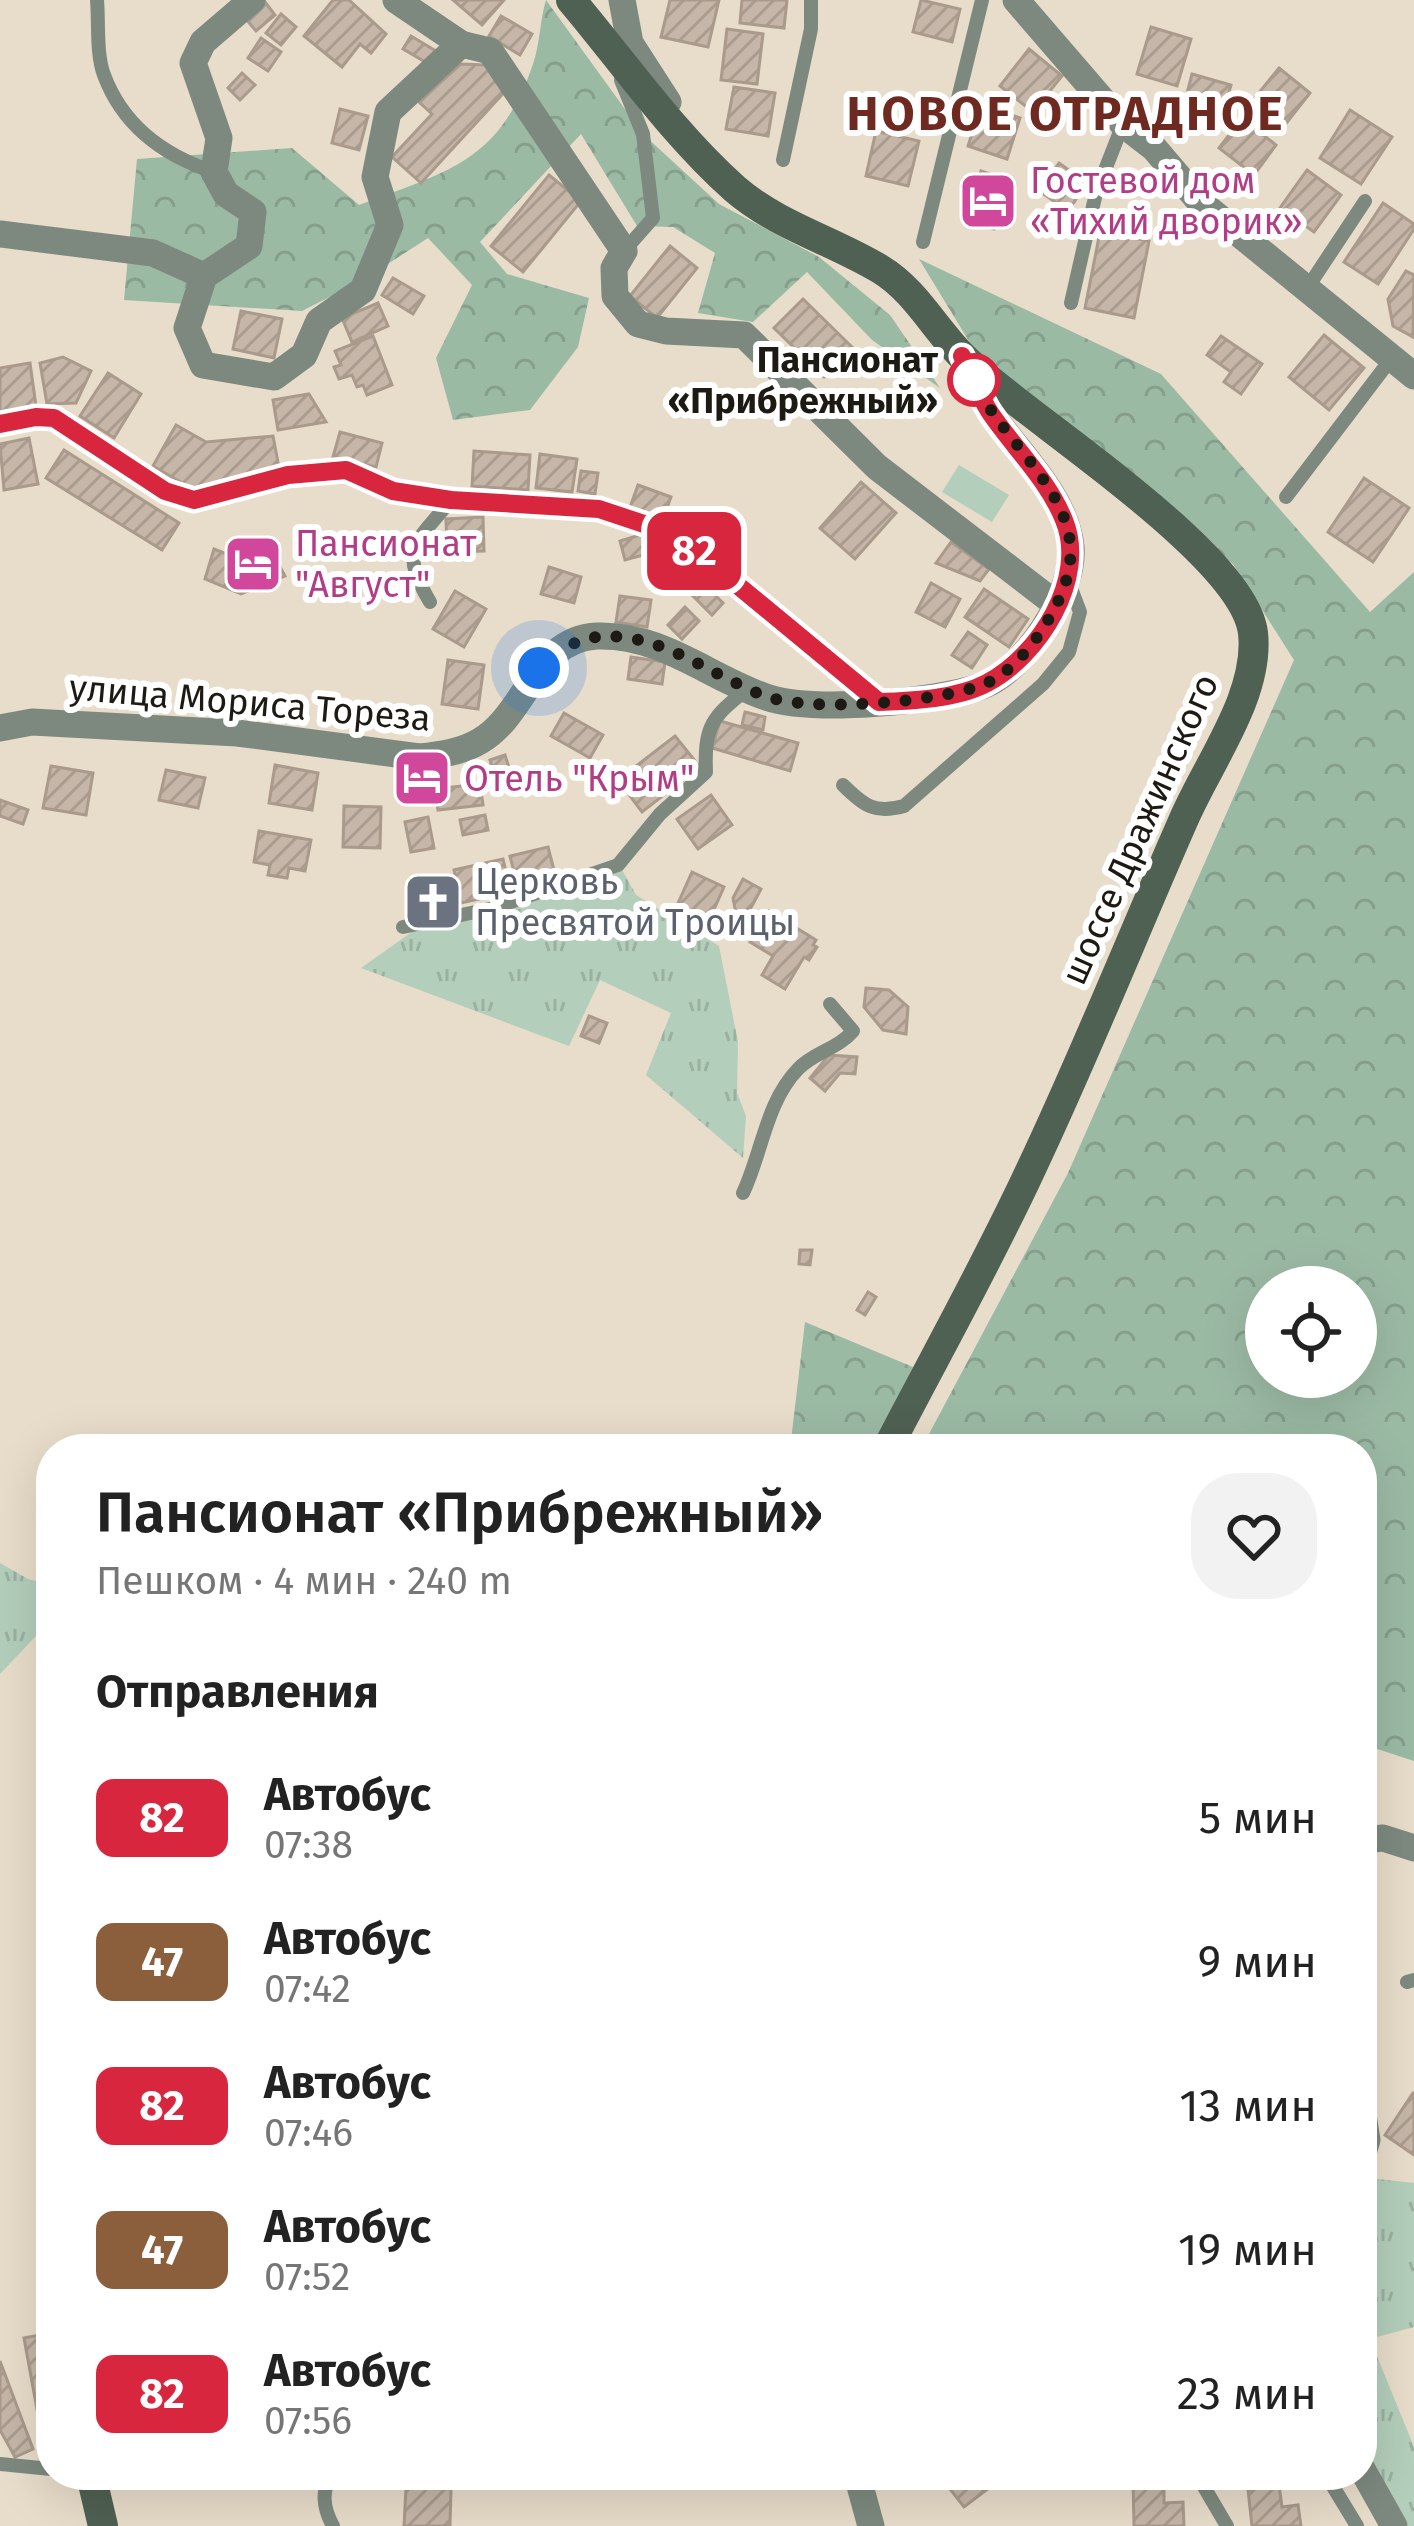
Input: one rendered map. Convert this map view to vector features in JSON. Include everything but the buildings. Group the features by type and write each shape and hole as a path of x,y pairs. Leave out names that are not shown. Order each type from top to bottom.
{"main road":[{"name":"шоссе Дражинского","path":"571,0 705,161 768,215 883,270 912,296 962,356 1199,548 1233,591 1253,629 1252,666 1243,704 1204,772 1031,1170 895,1434"},
{"path":"95,2490 103,2526"}],"street":[{"path":"252,0 203,42 193,63 219,138 214,172 226,194 253,212 249,246 205,276 187,328 203,365 274,377 304,355 319,321 363,290 390,225 375,177 388,112 461,44"},
{"path":"396,0 461,44 490,51 624,251 614,268 615,296 638,324 666,331 743,335 877,467 1063,592"},
{"path":"622,0 631,43 705,161"},
{"path":"1016,0 1123,124 1154,148 1200,202 1403,368"},
{"path":"0,234 153,253 205,276"},
{"path":"748,688 769,698 916,701 986,685 1026,654 1063,592 1071,551 1066,524 1052,496 989,411 962,356"},
{"name":"улица Мориса Тореза","path":"0,728 32,722 100,725 237,733 419,757 447,754 481,741 510,715 539,668 563,647 590,636 649,641 748,688"},
{"path":"1377,1839 1414,1847"},
{"path":"861,2490 872,2526"},
{"path":"1374,2490 1394,2526"}],"lane":[{"path":"97,0 104,74 134,124 175,159 214,172"},
{"path":"783,160 811,29 811,0"},
{"path":"923,242 982,0"},
{"path":"606,42 643,134 653,218 624,251"},
{"path":"1071,303 1096,193 1123,124"},
{"path":"1306,290 1365,201"},
{"path":"1286,497 1403,368"},
{"path":"0,424 54,418 165,491 194,500 288,475 346,470 393,491 451,500 599,509 683,540 879,702"},
{"path":"430,602 410,560 423,531 451,500"},
{"path":"843,785 863,806 882,812 904,806 1043,684 1069,652 1080,612 1063,592"},
{"path":"404,927 490,909 618,865 660,814 706,772 711,718 748,688"},
{"path":"743,1193 779,1094 800,1066 842,1044 854,1030 830,1004"},
{"path":"0,2464 36,2468"},
{"path":"325,2490 323,2498 333,2526"},
{"path":"1207,2490 1228,2526"},
{"path":"1335,2490 1357,2526"}],"green space":[{"path":"546,0 643,134 719,204 819,257 890,315 940,388 872,340 807,272 753,322 698,313 715,253 673,227 637,226 581,134 480,242 507,274 589,298 578,347 530,410 453,420 436,358 472,285 428,238 363,280 302,311 124,300 137,159 292,148 359,205 419,183 466,159 504,123 533,64"},
{"path":"919,259 1161,374 1370,612 1414,572 1414,1761 1377,1749 1377,1434 929,1434 1068,1173 1294,660 1233,564 984,366"},
{"path":"959,465 1009,495 992,522 942,492"},
{"path":"621,868 636,895 719,946 738,1042 737,1093 746,1116 743,1158 646,1075 671,1013 600,980 569,1046 361,968 423,924 530,893 596,887"},
{"path":"805,1322 913,1367 882,1434 792,1434"},
{"path":"0,1563 36,1581 36,1636 0,1674"},
{"path":"1377,2180 1414,2183 1414,2327 1377,2337"},
{"path":"1377,2356 1414,2447 1414,2526 1408,2526 1377,2469"}],"bus line":[{"name":"82","path":"0,424 54,418 165,491 194,500 288,475 346,470 393,491 451,500 599,509 683,540 879,702 916,701 986,685 1026,654 1058,605 1068,578 1071,551 1066,524 1052,496 989,411 962,356"}],"place":[{"name":"Гостевой дом «Тихий дворик»","path":"988,201"},
{"name":"Пансионат «Прибрежный»","path":"974,380"},
{"name":"Пансионат \"Август\"","path":"253,564"},
{"name":"Отель \"Крым\"","path":"422,778"},
{"name":"Церковь Пресвятой Троицы","path":"433,902"}],"district":[{"name":"НОВОЕ ОТРАДНОЕ","path":"1066,113"}],"route":[{"path":"539,668 563,647 590,636 618,636 649,641 769,698 827,703 916,701 986,685 1026,654 1058,605 1071,551 1066,524 1052,496 989,411 974,380"}]}
